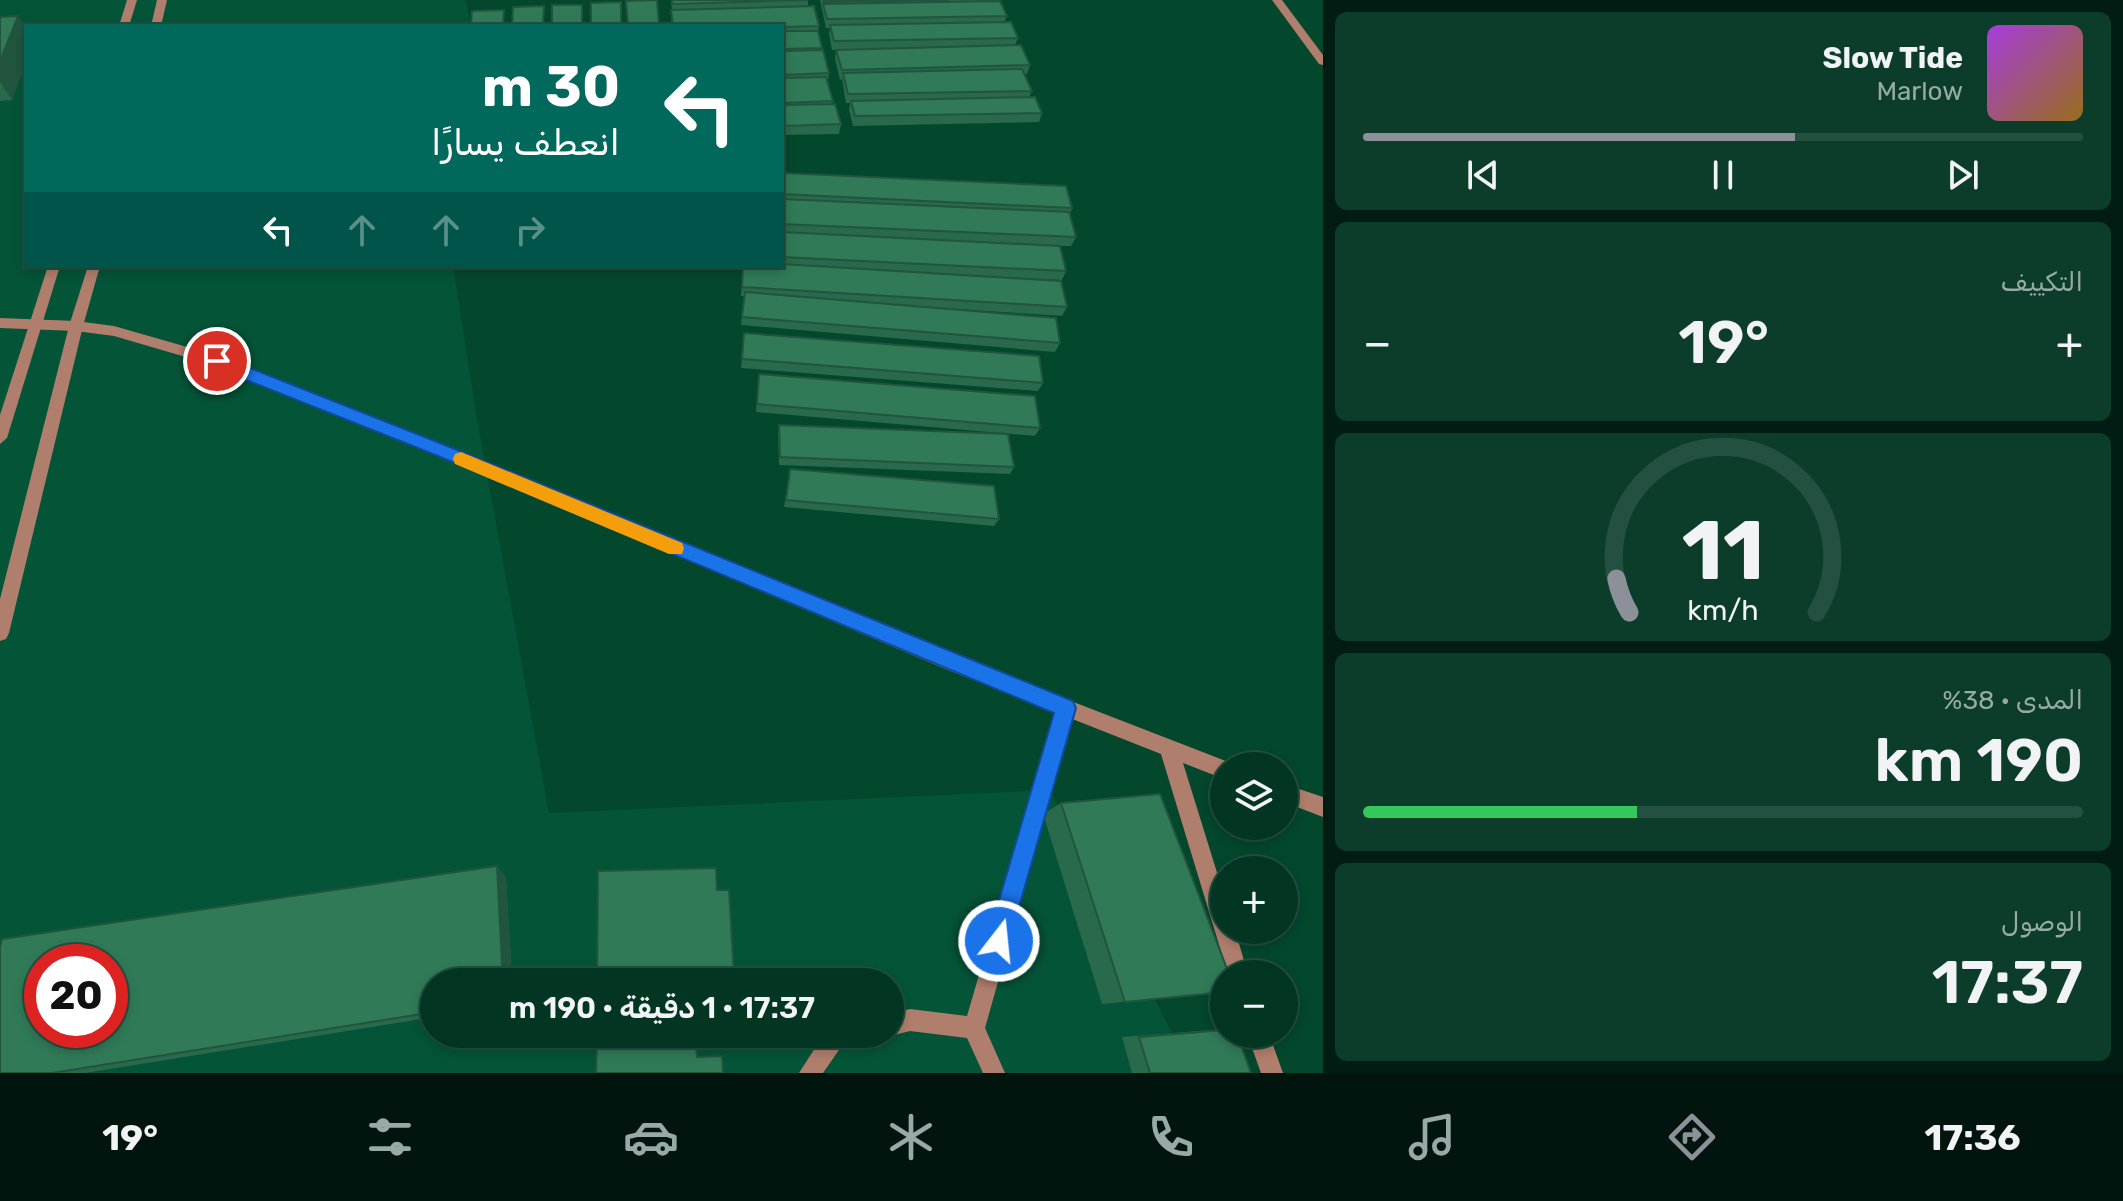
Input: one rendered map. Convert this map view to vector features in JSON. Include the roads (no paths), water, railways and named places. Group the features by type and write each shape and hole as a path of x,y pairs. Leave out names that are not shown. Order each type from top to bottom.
{"street":[{"path":"125,24 132,0"},
{"path":"156,24 162,0"},
{"path":"1277,0 1323,62"},
{"path":"0,438 53,268"},
{"path":"0,633 76,326 93,268"},
{"path":"0,323 76,326 134,335 217,361 1210,765"},
{"path":"994,1073 974,1028 1066,708"},
{"path":"1169,749 1210,882"},
{"path":"1298,798 1323,807"},
{"path":"904,1022 974,1028"},
{"path":"810,1073 827,1048"},
{"path":"1263,1048 1272,1073"}]}
